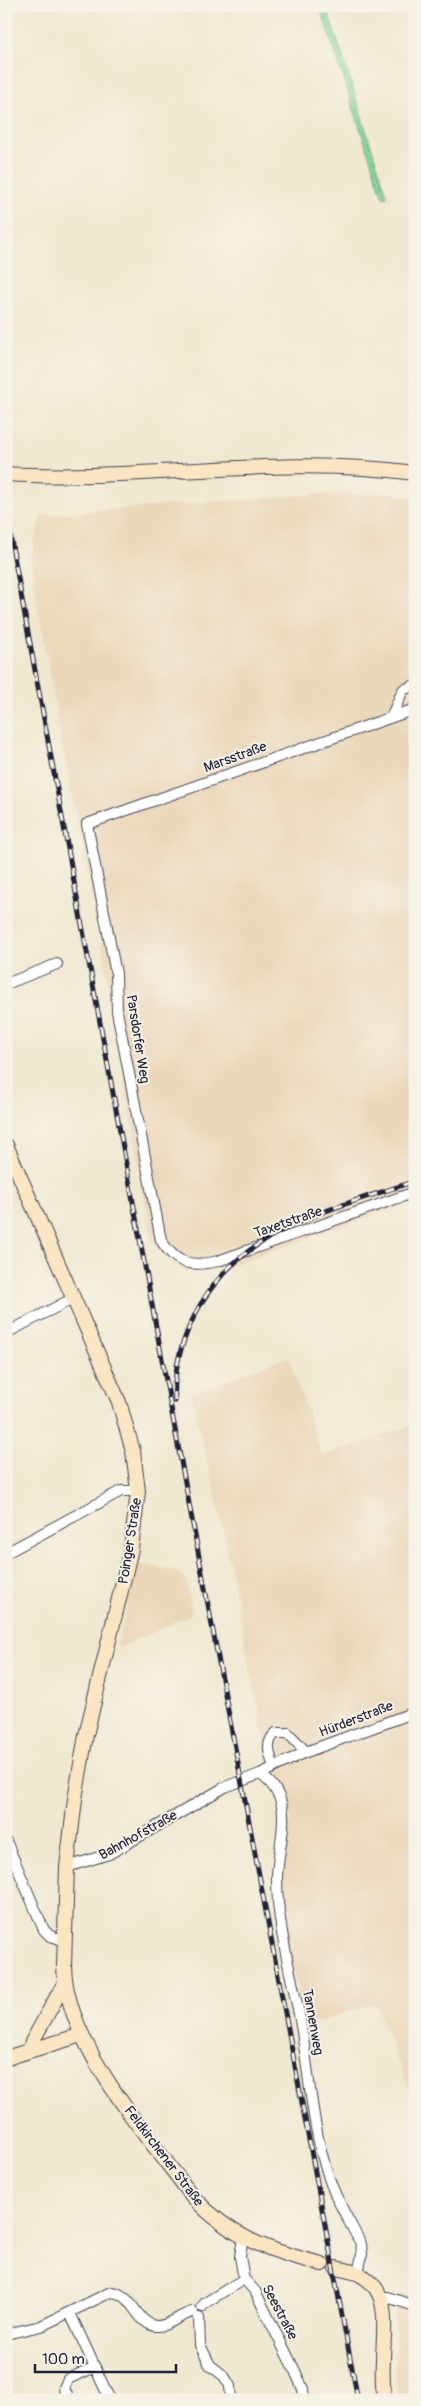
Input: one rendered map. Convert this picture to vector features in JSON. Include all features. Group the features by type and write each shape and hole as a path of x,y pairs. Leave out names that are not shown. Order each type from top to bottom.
{"street":[{"path":"6,474 60,476 292,464 338,465 415,473"},
{"path":"392,715 403,690 415,685"},
{"name":"Marsstraße","path":"87,824 392,715 415,709"},
{"name":"Parsdorfer Weg","path":"87,824 116,974 117,1011 161,1240 170,1255"},
{"path":"6,984 57,964"},
{"name":"Poinger Straße","path":"6,1145 74,1298 126,1424 134,1451 138,1491 131,1549 81,1762 67,1867"},
{"name":"Taxetstraße","path":"170,1255 184,1263 201,1265 218,1261 415,1192"},
{"path":"6,1332 74,1298"},
{"path":"6,1553 121,1491 138,1491"},
{"name":"Hürderstraße","path":"260,1774 306,1752 415,1712"},
{"name":"Hürderstraße","path":"274,1767 269,1746 270,1739 276,1733 288,1733 306,1752"},
{"name":"Bahnhofstraße","path":"67,1867 109,1854 224,1787 260,1774"},
{"name":"Tannenweg","path":"260,1774 268,1780 277,1793 285,1814 277,1878 278,1908 302,2030 320,2150 329,2178 362,2244 358,2274"},
{"path":"8,1848 44,1930 50,1936 64,1940"},
{"path":"30,2050 32,2042 65,1982 64,1940 67,1867"},
{"name":"Feldkirchener Straße","path":"65,1982 73,2014 81,2035 117,2094 193,2197 219,2223 243,2238 278,2253 322,2264"},
{"path":"6,2058 81,2035"},
{"name":"Seestraße","path":"243,2238 240,2257 244,2279 255,2291 295,2371 303,2389 304,2400"},
{"path":"336,2268 358,2274 373,2286 381,2298 385,2314 382,2368 384,2400"},
{"path":"6,2334 41,2326 111,2292 118,2292 128,2300 147,2323 161,2326 198,2312 205,2303 244,2279"},
{"path":"381,2298 388,2297 415,2306"},
{"path":"70,2312 110,2400"},
{"path":"198,2312 200,2345 210,2365 224,2376 227,2381 232,2395 231,2400"},
{"path":"69,2400 64,2388 68,2379 96,2367"}],"shaded area":[{"path":"392,493 415,497 415,1200 220,1269 187,1271 166,1257 152,1240 101,938 62,745 30,560 41,515 319,494"},
{"path":"288,1356 322,1456 415,1424 415,2105 375,2003 305,2026 281,1908 280,1880 290,1817 272,1777 219,1510 191,1394"},
{"path":"137,1564 176,1571 186,1578 192,1614 117,1649"},
{"path":"401,2295 415,2299 415,2400 398,2400 395,2373 395,2311"}],"green space":[{"path":"320,6 326,6 387,196 383,197"}],"railway":[{"path":"6,513 174,1424 358,2400"},
{"path":"175,1401 176,1371 187,1332 209,1291 231,1266 257,1245 286,1228 349,1203 415,1181"}]}
